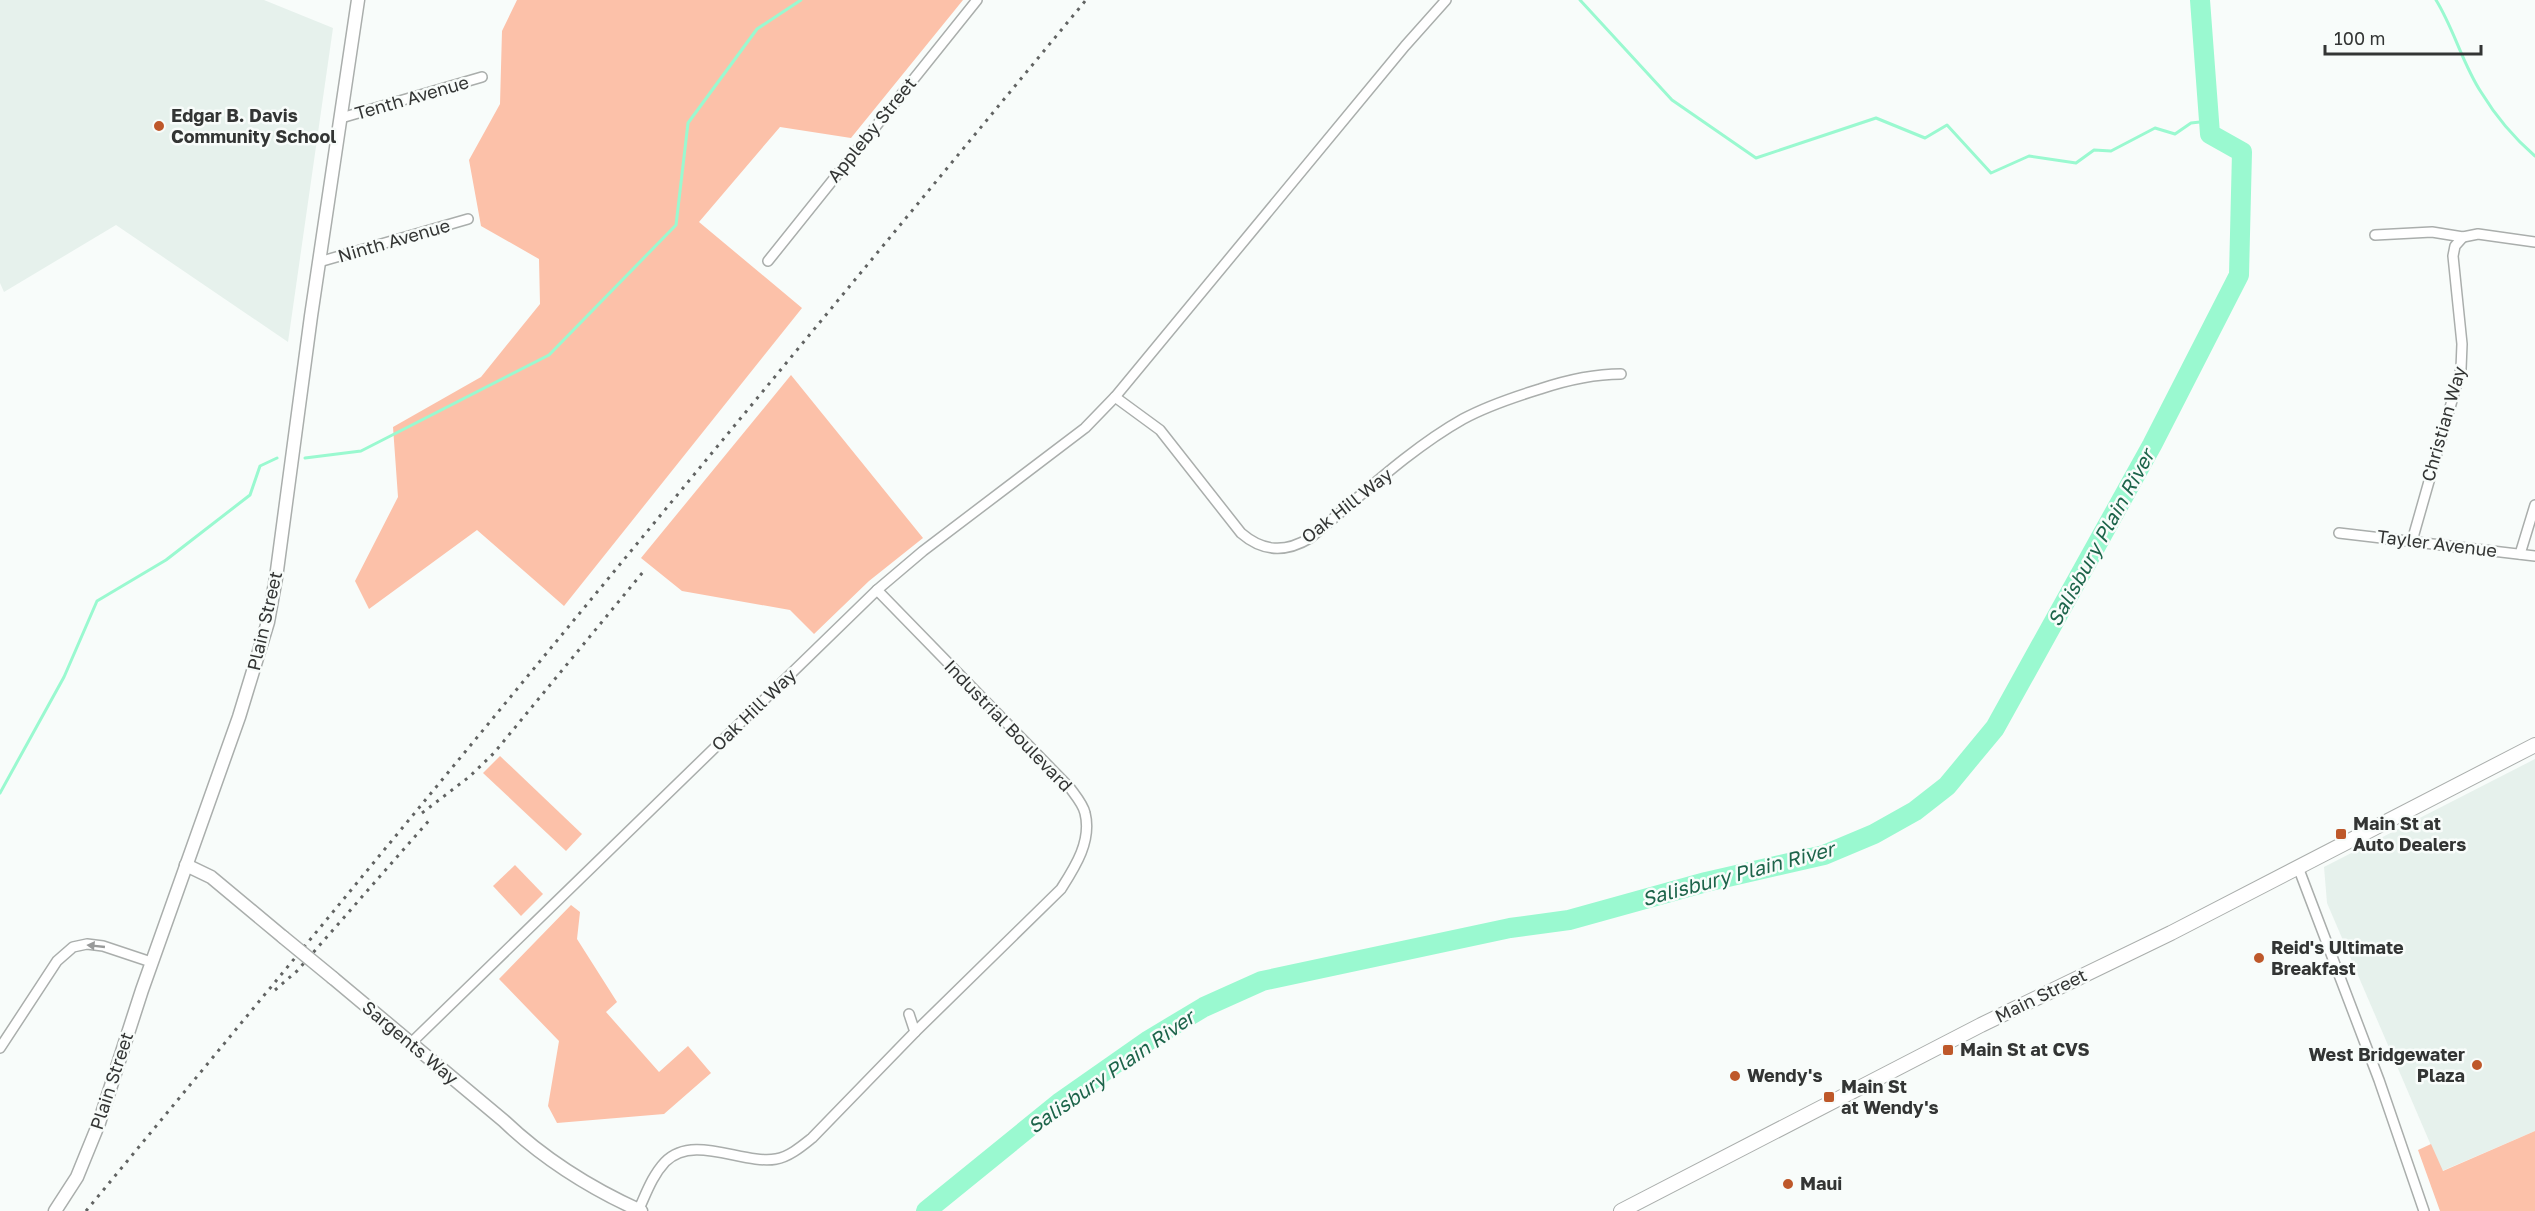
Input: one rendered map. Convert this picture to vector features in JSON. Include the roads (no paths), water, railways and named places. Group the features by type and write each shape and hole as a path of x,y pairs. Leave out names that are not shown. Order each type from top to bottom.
{"main road":[{"name":"Plain Street","path":"55,1211 77,1177 94,1136 151,962 242,709 269,617 358,0"},
{"name":"Main Street","path":"1620,1211 1981,1025 2162,938 2535,745"},
{"name":"Sargents Way","path":"186,865 211,877 504,1121 530,1146 582,1182 639,1211"}],"street":[{"name":"Appleby Street","path":"768,261 977,0"},
{"name":"Oak Hill Way","path":"411,1043 877,590 923,551 1084,428 1115,397 1404,46 1446,0"},
{"name":"Tenth Avenue","path":"341,118 482,77"},
{"name":"Ninth Avenue","path":"319,262 468,219"},
{"path":"2375,235 2432,232 2463,237 2478,234 2535,242"},
{"name":"Christian Way","path":"2412,541 2461,369 2462,344 2453,256 2456,246 2463,237"},
{"name":"Oak Hill Way","path":"1115,397 1160,430 1240,533 1264,548 1282,549 1297,546 1310,538 1421,447 1463,419 1520,395 1572,379 1589,375 1621,374"},
{"path":"2520,554 2535,505"},
{"name":"Tayler Avenue","path":"2339,533 2535,556"},
{"name":"Industrial Boulevard","path":"639,1211 655,1175 667,1160 682,1153 717,1150 757,1161 779,1159 794,1151 820,1130 915,1032 1061,889 1077,864 1087,834 1085,811 1070,788 877,590"},
{"path":"2298,867 2371,1059 2424,1211"},
{"path":"0,1048 57,962 73,947 103,946 151,962"},
{"path":"909,1014 915,1032"}],"waterway":[{"path":"305,458 361,451 549,355 676,225 688,123 757,29 801,0"},
{"path":"1580,0 1672,100 1756,158 1876,118 1925,138 1947,125 1991,173 2029,156 2076,163 2094,150 2111,151 2155,128 2175,134 2191,123 2209,121"},
{"name":"Salisbury Plain River","path":"926,1211 1059,1103 1149,1040 1204,1007 1262,981 1510,928 1569,920 1706,882 1824,855 1874,834 1915,811 1947,786 1995,728 2152,445 2239,275 2242,152 2210,134 2200,0"},
{"path":"2436,0 2481,92 2505,126 2535,156"},
{"path":"0,793 64,677 97,601 166,560 250,495 260,466 277,458"}],"railway":[{"path":"86,1211 1086,0"},
{"path":"422,813 469,777 494,753 643,572"},
{"path":"275,990 297,971 432,817"}],"place":[{"name":"Edgar B. Davis Community School","path":"159,126"},
{"name":"Main St at Auto Dealers","path":"2341,834"},
{"name":"Reid's Ultimate Breakfast","path":"2259,958"},
{"name":"Main St at CVS","path":"1948,1050"},
{"name":"West Bridgewater Plaza","path":"2477,1065"},
{"name":"Wendy's","path":"1735,1076"},
{"name":"Main St at Wendy's","path":"1829,1097"},
{"name":"Maui","path":"1788,1184"}]}
